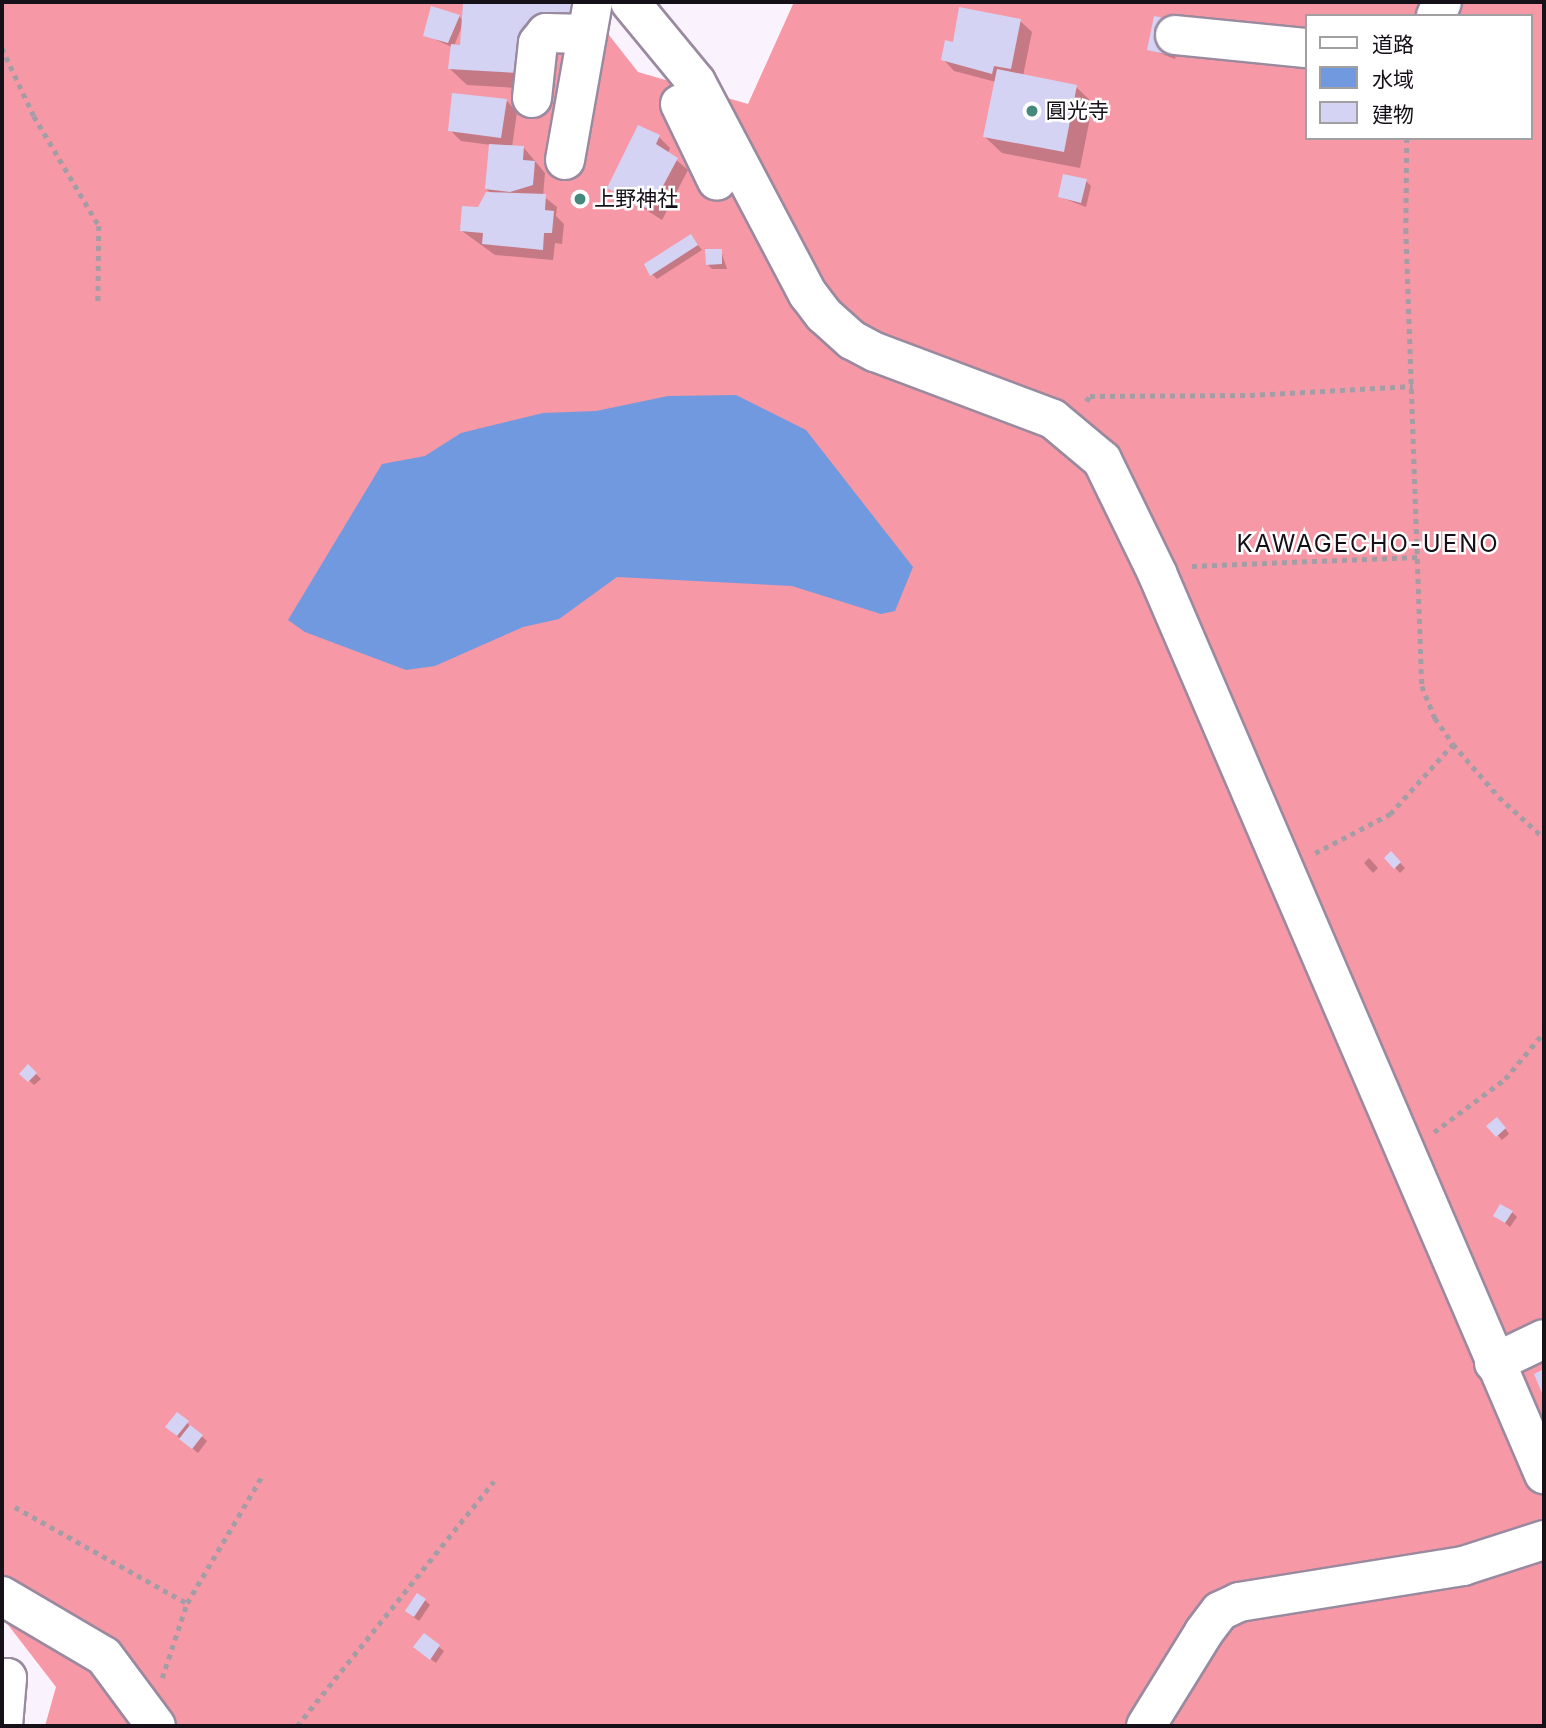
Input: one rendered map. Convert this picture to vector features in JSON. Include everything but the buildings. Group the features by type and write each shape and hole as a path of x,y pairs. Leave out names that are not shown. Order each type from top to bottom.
{"street":[{"path":"630,2 662,36 695,82 808,294 824,315 852,340 875,352 1034,409 1069,428 1102,460 1157,573 1494,1363 1544,1474"},
{"path":"532,98 538,43 546,33 590,18 565,160"},
{"path":"1175,35 1304,48"},
{"path":"662,36 673,90 717,181"},
{"path":"1494,1363 1544,1339"},
{"path":"1146,1726 1204,1632 1220,1611 1239,1602 1463,1566 1544,1540"},
{"path":"2,1596 104,1656 151,1721"},
{"path":"2,1678 7,1678 3,1726"}],"path":[{"path":"2,48 34,116 99,226 102,249 98,304"},
{"path":"1407,140 1405,175 1422,686 1435,718 1452,744 1499,797 1544,838"},
{"path":"1069,428 1090,396 1250,396 1413,386"},
{"path":"1157,573 1259,562 1419,557"},
{"path":"1283,869 1390,814 1452,744"},
{"path":"1404,1148 1419,1144 1505,1079 1544,1032"},
{"path":"151,1721 187,1603 262,1476"},
{"path":"297,1726 494,1481"},
{"path":"15,1507 187,1603"}],"shaded area":[{"path":"2,2 583,2 638,72 748,104 794,2 1544,2 1544,1726 45,1726 56,1687 2,1617"}],"water":[{"path":"736,395 806,430 913,567 895,611 881,614 792,586 617,577 559,619 523,627 435,666 406,670 305,632 288,620 382,464 425,456 461,433 543,413 596,411 668,396"}],"place":[{"name":"圓光寺","path":"1032,111"},
{"name":"上野神社","path":"580,199"}],"district":[{"name":"KAWAGECHO-UENO","path":"1368,544"}]}
